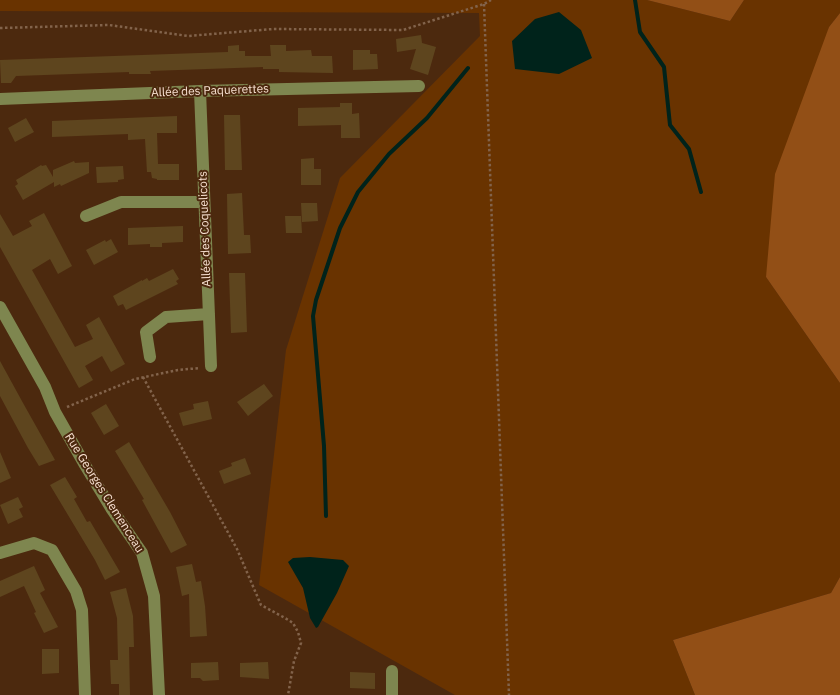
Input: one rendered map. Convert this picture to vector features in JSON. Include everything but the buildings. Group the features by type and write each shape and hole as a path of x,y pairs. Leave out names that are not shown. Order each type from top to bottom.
{"street":[{"name":"Allée des Paquerettes","path":"0,99 200,91 419,86"},
{"name":"Allée des Coquelicots","path":"200,91 211,366"},
{"path":"86,216 121,202 204,202"},
{"name":"Rue Georges Clemenceau","path":"0,307 45,387 55,412 111,508 142,553 154,596 159,695"},
{"path":"150,357 146,332 166,317 209,314"},
{"path":"0,553 34,543 52,550 76,591 82,610 85,695"},
{"path":"392,671 392,695"}],"path":[{"path":"0,28 108,24 188,36 274,28 403,30 484,4 491,0"},
{"path":"484,4 508,695"},
{"path":"55,412 91,396 143,377 211,366"},
{"path":"143,377 237,549 261,605 293,623 298,632 301,643 294,661 288,695"}],"shaded area":[{"path":"0,0 647,0 730,21 744,0 840,0 840,13 829,27 766,277 840,383 840,577 831,593 673,640 695,695 455,695 259,585 286,350 340,178 480,36 479,13 0,11"},
{"path":"647,0 744,0 730,21"},
{"path":"840,13 840,383 766,277 775,174 829,27"},
{"path":"840,577 840,695 695,695 673,640 831,593"}],"water":[{"path":"559,12 581,30 592,58 559,74 515,69 512,41 535,19"},
{"path":"310,557 343,560 349,566 337,593 316,628 310,618 303,588 288,562 293,558"}],"waterway":[{"path":"635,0 640,32 664,67 670,125 689,149 701,192"},
{"path":"326,516 324,446 313,316 316,300 340,228 358,192 389,154 427,118 468,68"}]}
